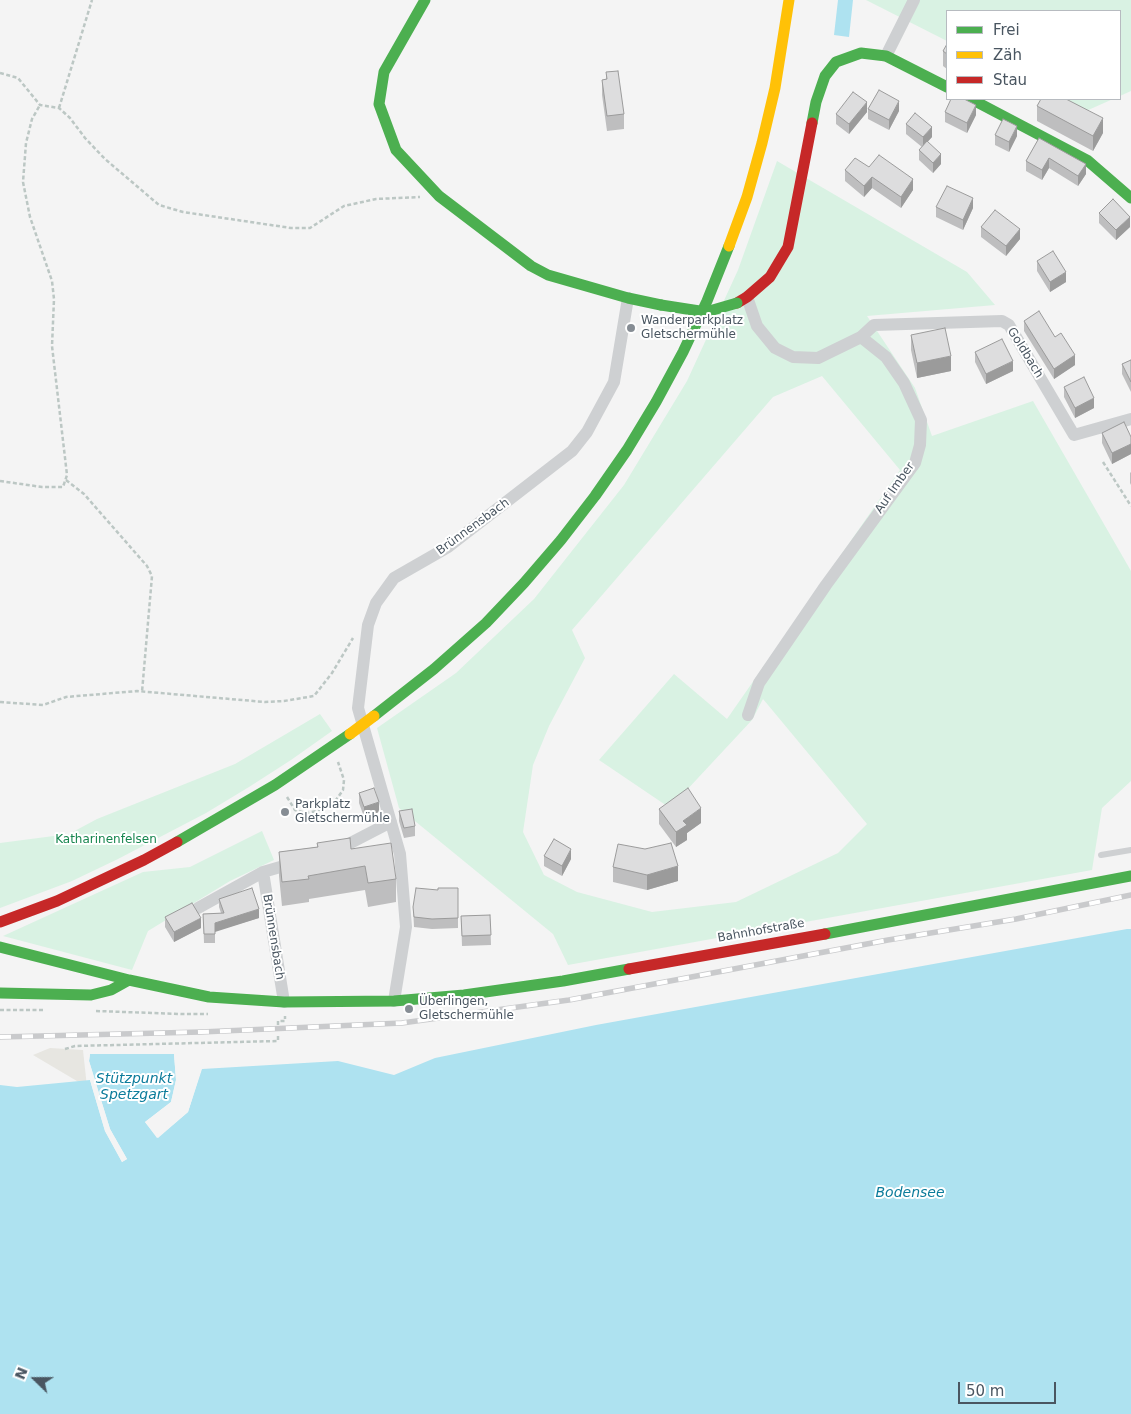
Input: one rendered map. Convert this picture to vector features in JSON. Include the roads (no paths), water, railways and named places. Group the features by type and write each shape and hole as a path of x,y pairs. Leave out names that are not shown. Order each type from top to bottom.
{"street":[{"path":"425,0 384,72 379,104 396,150 439,196 531,266 548,275 628,298 661,305 706,312 742,300 770,277 788,247 816,102 825,76 836,62 861,53 886,56 946,86"},
{"path":"0,922 26,914 144,860 210,824 275,785 350,734 434,669 486,623 561,540 627,450 656,402 707,302 728,250 762,143 775,88 789,0"},
{"path":"886,56 914,0"},
{"path":"972,100 1087,160 1131,198"},
{"name":"Brünnensbach","path":"394,1001 406,927 400,854 358,708 368,625 376,603 394,578 448,547 572,451 577,445 587,432 614,382 628,298"},
{"path":"742,300 756,326 775,348 793,357 818,358 861,337"},
{"name":"Goldbach","path":"861,337 874,325 1002,321 1009,325 1074,435 1131,419"},
{"name":"Auf Imber","path":"748,715 759,683 826,585 914,463 920,445 921,420 904,383 886,358 861,337"},
{"path":"327,853 391,822"},
{"path":"198,908 263,872 308,858"},
{"name":"Brünnensbach","path":"263,872 284,1009"},
{"name":"Bahnhofstraße","path":"0,947 129,980 209,997 284,1009 464,995 563,981 1131,876"},
{"path":"0,994 91,995 111,990 129,980"}],"lane":[{"path":"1101,855 1131,850"}],"water":[{"path":"838,0 853,0 849,37 834,35"},
{"name":"Bodensee","path":"1131,929 1131,1414 0,1414 0,1085 17,1087 90,1080 105,1131 122,1162 127,1159 110,1129 89,1061 90,1054 174,1054 176,1080 171,1102 145,1122 158,1138 188,1112 202,1069 338,1061 394,1075 435,1058 596,1025"}],"railway":[{"path":"0,1037 201,1032 402,1023 569,1000 888,940 1016,919 1131,895"}],"place":[{"name":"Wanderparkplatz Gletschermühle","path":"631,328"},
{"name":"Parkplatz Gletschermühle","path":"285,812"},
{"name":"Überlingen, Gletschermühle","path":"409,1009"}],"park label":[{"name":"Katharinenfelsen","path":"106,840"}],"water label":[{"name":"Stützpunkt Spetzgart","path":"134,1088"}]}
